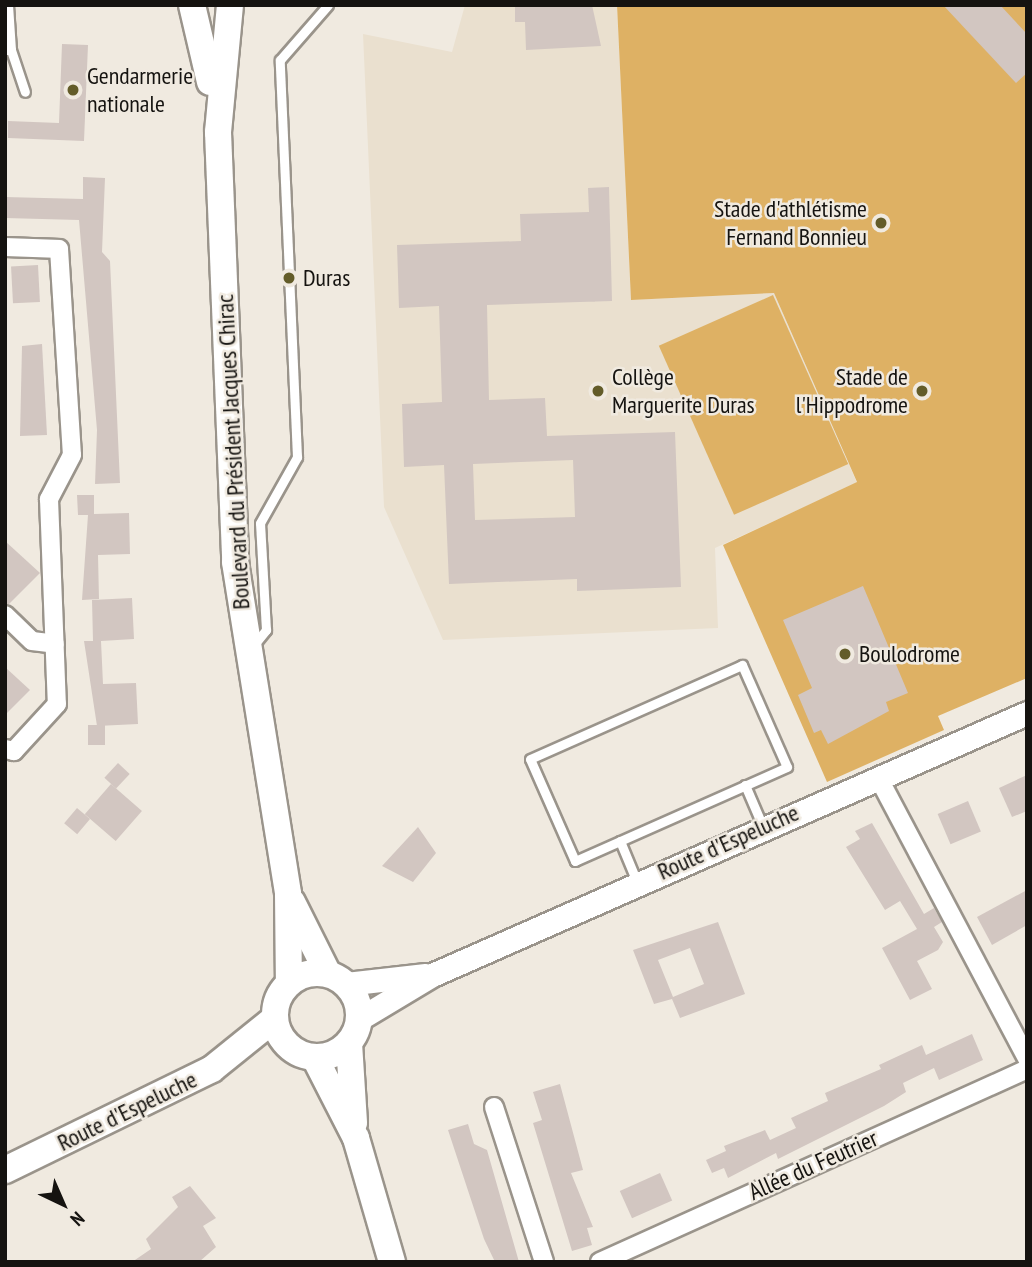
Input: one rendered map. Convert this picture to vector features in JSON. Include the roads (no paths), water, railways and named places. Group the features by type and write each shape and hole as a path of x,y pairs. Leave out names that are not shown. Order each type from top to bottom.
{"main road":[{"name":"Boulevard du Président Jacques Chirac","path":"192,5 218,132"},
{"name":"Boulevard du Président Jacques Chirac","path":"230,5 218,132 235,562 247,653 288,894 289,983"},
{"name":"Boulevard du Président Jacques Chirac","path":"288,894 337,979"},
{"path":"356,1138 354,1031 337,979 289,983 274,1019 289,1048 314,1058 356,1138 392,1262"},
{"name":"Route d'Espeluche","path":"212,1069 274,1019"},
{"path":"314,1058 354,1031"},
{"name":"Route d'Espeluche","path":"5,1170 212,1069 289,1048"}],"street":[{"path":"5,247 59,249 72,455 49,499 57,704 14,751 5,749"},
{"path":"5,615 32,641 55,644"},
{"name":"Route d'Espeluche","path":"354,1031 432,975 637,882 1027,713"},
{"path":"878,777 1027,1059"},
{"name":"Route d'Espeluche","path":"337,979 432,975"},
{"name":"Allée du Feutrier","path":"600,1262 1027,1069"},
{"path":"494,1107 544,1262"}],"lane":[{"path":"8,5 8,50 25,92"},
{"path":"247,653 266,630 260,523 297,457 280,60 328,5"},
{"path":"742,665 787,767 746,785 575,861 530,759 742,665"},
{"path":"746,785 763,827"},
{"path":"620,841 637,882"}],"place":[{"name":"Gendarmerie nationale","path":"73,90"},
{"name":"Stade d'athlétisme Fernand Bonnieu","path":"881,223"},
{"name":"Duras","path":"289,278"},
{"name":"Collège Marguerite Duras","path":"598,391"},
{"name":"Stade de l'Hippodrome","path":"922,391"},
{"name":"Boulodrome","path":"845,654"}]}
